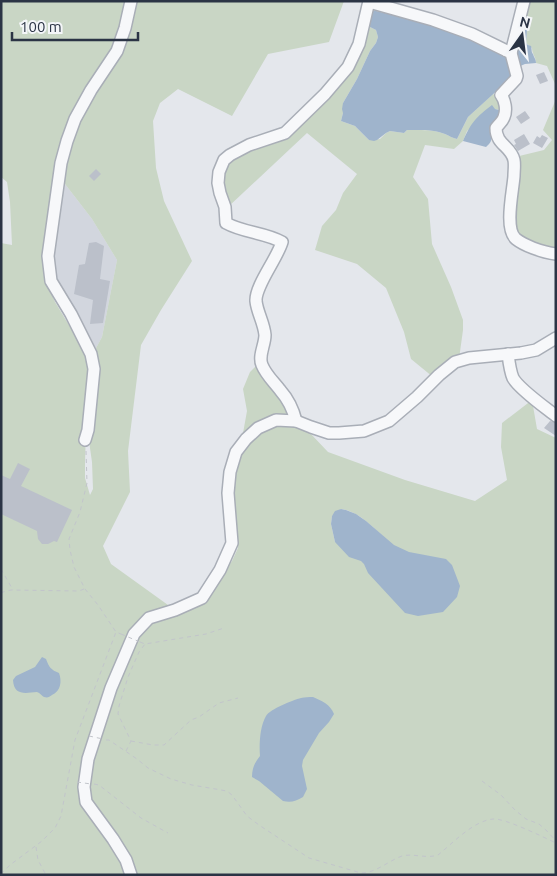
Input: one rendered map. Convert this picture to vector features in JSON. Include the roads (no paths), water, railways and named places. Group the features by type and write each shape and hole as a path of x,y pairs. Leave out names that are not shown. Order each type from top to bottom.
{"street":[{"path":"86,440 94,369 91,354 51,282 48,256 61,163 67,141 75,119 91,90 117,51 125,28 131,1"},
{"path":"524,1 511,53 517,76 516,80 501,95 504,97 506,110 504,117 496,128 496,134 512,156 514,162 511,229 516,239 528,246 556,254"},
{"path":"296,421 289,402 262,366 265,337 263,321 256,303 258,289 282,242 273,237 240,230 226,223 226,207 218,183 221,166 230,155 249,145 285,133 325,94 348,67 359,44 369,2 433,20 472,34 511,53"},
{"path":"131,875 126,860 86,802 84,786 88,759 111,688 134,634 149,618 175,610 202,598 220,570 232,543 228,493 230,472 236,452 246,439 258,428 276,420 296,421 311,428 329,432 364,431 389,421 455,362 469,358 536,350 556,338"},
{"path":"508,354 514,380 556,416"}],"water":[{"path":"372,10 427,23 485,46 507,59 512,77 468,117 457,139 436,131 407,130 404,133 390,131 377,140 369,140 355,126 341,121 343,103 378,37 376,30 368,26"},
{"path":"521,29 527,30 526,43 531,46 536,63 518,67 515,52"},
{"path":"492,105 495,109 503,111 491,129 491,142 486,147 463,141 474,121"},
{"path":"341,509 356,514 394,545 409,552 446,559 452,565 460,586 457,597 443,612 418,616 405,613 368,573 364,564 349,557 335,542 331,524 332,516 335,511"},
{"path":"42,657 46,659 52,669 59,673 60,682 57,691 50,696 44,697 37,692 24,693 15,689 13,680 16,676 35,667"},
{"path":"313,697 328,705 334,714 319,733 303,760 302,766 307,789 303,797 289,802 283,801 252,777 254,765 260,756 262,725 268,713 277,708 297,699"}]}
